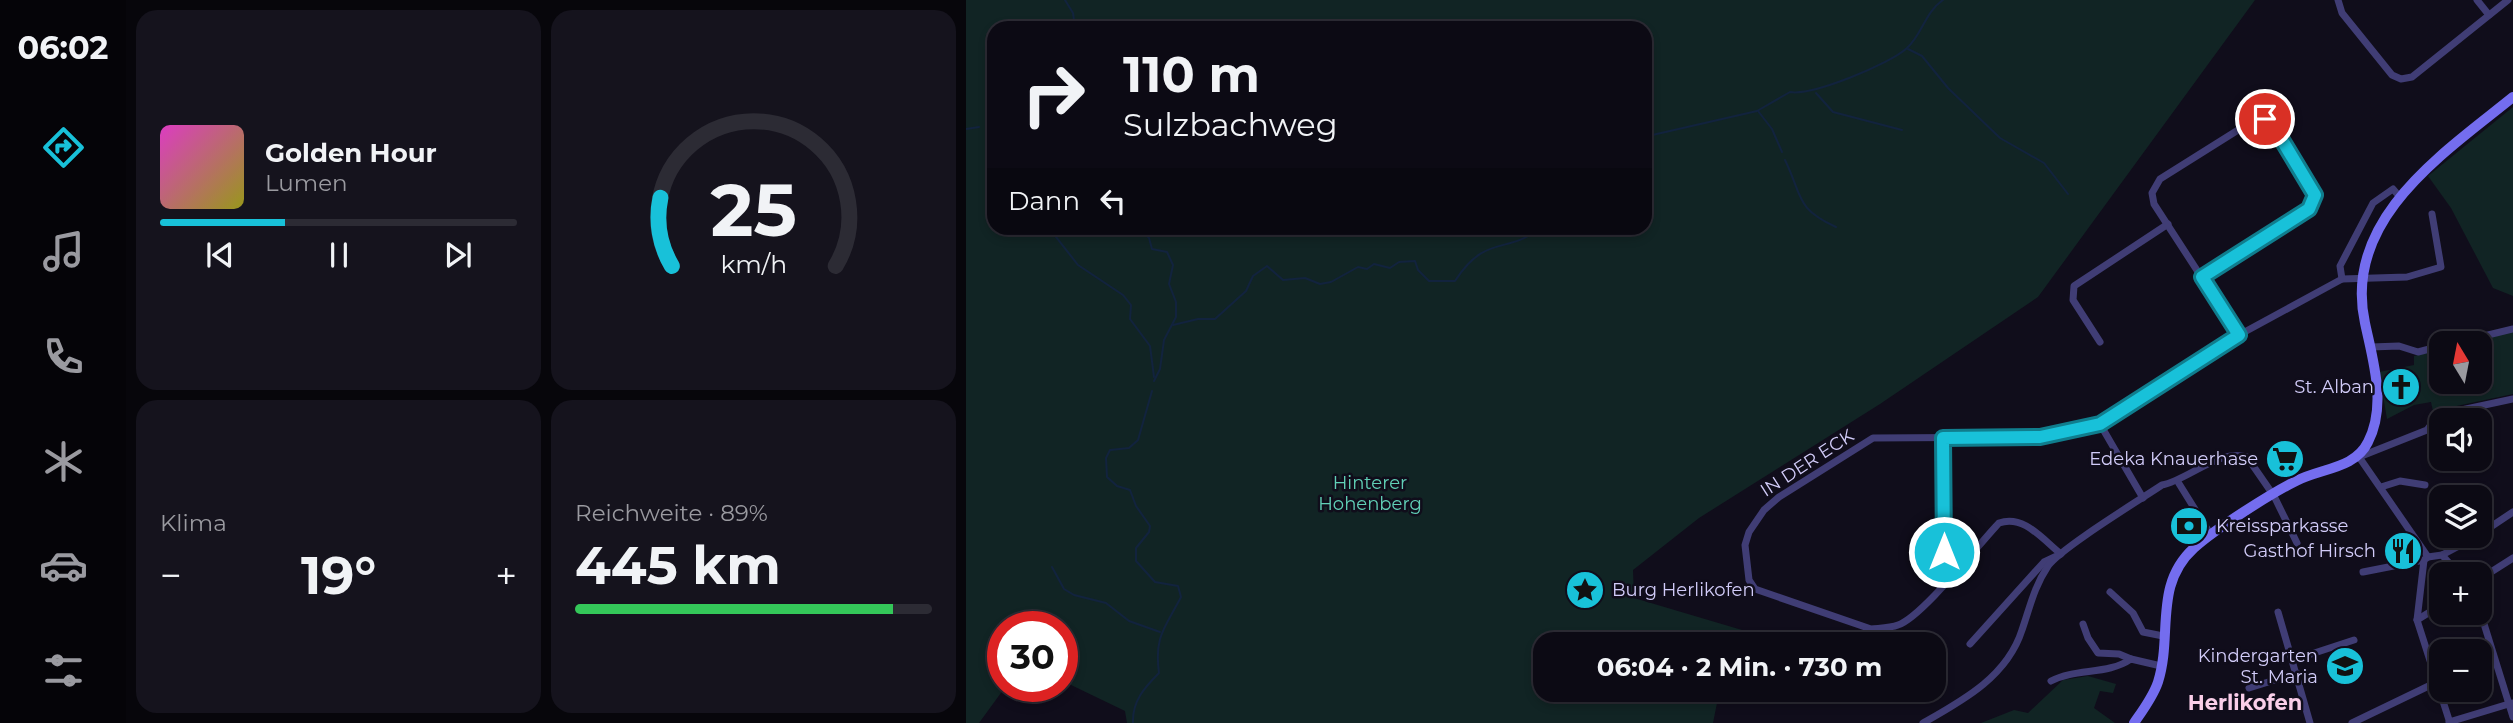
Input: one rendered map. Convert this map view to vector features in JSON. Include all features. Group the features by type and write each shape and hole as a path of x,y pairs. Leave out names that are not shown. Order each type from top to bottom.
{"main road":[{"path":"2134,723 2153,694 2161,666 2171,579 2194,548 2297,481 2359,457 2369,441 2377,408 2371,347 2364,319 2363,280 2375,235 2399,196 2429,167 2513,97"}],"street":[{"path":"2338,0 2342,13 2392,75 2401,79 2412,77 2508,0"},
{"path":"2477,0 2489,15"},
{"path":"2202,277 2309,209 2315,200 2312,185 2269,121 2254,120 2156,183 2152,198 2168,224 2239,335"},
{"path":"2342,279 2340,266 2373,203 2393,189 2399,196"},
{"path":"1957,568 1944,552 1943,438 2040,437 2100,424 2239,335 2342,279 2407,277 2441,267 2431,214"},
{"path":"2100,342 2073,300 2074,286 2168,224"},
{"path":"2492,334 2513,329"},
{"path":"2371,347 2399,346 2418,352 2429,349"},
{"path":"2429,657 2417,620 2426,559 2418,539 2393,510 2381,487 2359,457 2427,430 2438,415 2513,399"},
{"path":"2100,424 2143,498"},
{"name":"IN DER ECK","path":"1943,438 1888,436 1856,447 1764,510 1749,532 1745,545 1749,580 1755,589 1871,629 1908,621 1999,523 2007,520 2022,522 2061,554"},
{"path":"1923,723 1980,689 2012,652 2034,590 2049,564 2162,485 2178,482 2231,454 2247,457 2274,496 2297,543"},
{"path":"2381,487 2400,481 2425,485"},
{"path":"2178,482 2211,535"},
{"path":"2492,526 2513,512"},
{"path":"2363,572 2442,555 2455,548"},
{"path":"1970,643 2044,562 2061,554"},
{"path":"2442,555 2448,562"},
{"path":"2492,571 2513,558"},
{"path":"2110,592 2133,613 2143,632 2163,636"},
{"path":"2278,612 2310,723"},
{"path":"2417,620 2429,612"},
{"path":"2083,624 2098,653 2119,654 2161,666"},
{"path":"2485,625 2513,717"},
{"path":"2292,660 2354,640"},
{"path":"2051,681 2062,675 2122,666 2131,659"},
{"path":"2249,688 2297,673"},
{"path":"2352,723 2429,686"},
{"path":"2443,702 2449,722 2511,704"}],"green space":[{"name":"Hinterer Hohenberg","path":"966,0 2255,0 2038,297 1880,404 1699,518 1633,570 1634,598 1749,632 1533,632 1533,702 1717,702 1713,723 1127,723 1125,711 1078,688 1078,611 987,611 987,702 994,702 979,723 966,723"},
{"path":"2513,107 2513,296 2493,288 2451,208 2428,176"},
{"path":"2513,331 2513,394 2447,408 2432,408 2431,402 2414,405 2387,419 2379,372 2414,365 2414,356 2429,352 2429,394 2492,394 2492,336"},
{"path":"2088,676 2116,684 2113,693 2100,691 2094,708 2115,723 1981,723 2014,710 2028,713 2063,680"}],"waterway":[{"path":"1065,0 1073,13 1074,21"},
{"path":"1652,135 1757,111 1790,92 1815,89 1868,70 1907,48 1932,11 1943,0"},
{"path":"1908,49 1922,56 1948,88 2000,138 2044,163 2068,194"},
{"path":"1816,93 1833,112 1902,130"},
{"path":"1758,111 1772,129 1782,152"},
{"path":"966,129 979,127"},
{"path":"1785,160 1807,207 1813,214 1836,227"},
{"path":"1054,235 1078,265 1123,295 1131,305 1130,319 1150,346 1154,377"},
{"path":"1146,235 1152,249 1167,252 1173,265 1169,284 1176,302 1176,317 1164,340 1160,369 1154,381"},
{"path":"1173,325 1198,319 1215,319 1246,291 1253,276 1267,266 1283,280 1305,278 1320,284 1331,282 1358,267 1367,269 1374,264 1390,268 1399,262 1415,261 1418,270 1429,281 1455,281 1477,256 1530,235"},
{"path":"1133,723 1137,701 1159,673 1160,641 1181,597 1178,586 1155,582 1136,561 1136,548 1149,532 1150,526 1136,506 1130,490 1117,486 1107,477 1106,458 1110,450 1129,448 1138,440 1152,391"},
{"path":"1052,567 1064,589 1074,595 1106,603 1129,621 1160,632"}],"place":[{"name":"St. Alban","path":"2401,387"},
{"name":"Edeka Knauerhase","path":"2285,459"},
{"name":"Kreissparkasse","path":"2189,526"},
{"name":"Gasthof Hirsch","path":"2403,551"},
{"name":"Burg Herlikofen","path":"1585,590"},
{"name":"Kindergarten St. Maria","path":"2345,666"}],"district":[{"name":"Herlikofen","path":"2245,702"}],"route":[{"path":"1944,552 1943,438 2040,437 2100,424 2239,335 2202,277 2309,209 2315,200 2312,185 2273,125 2265,119"}]}
